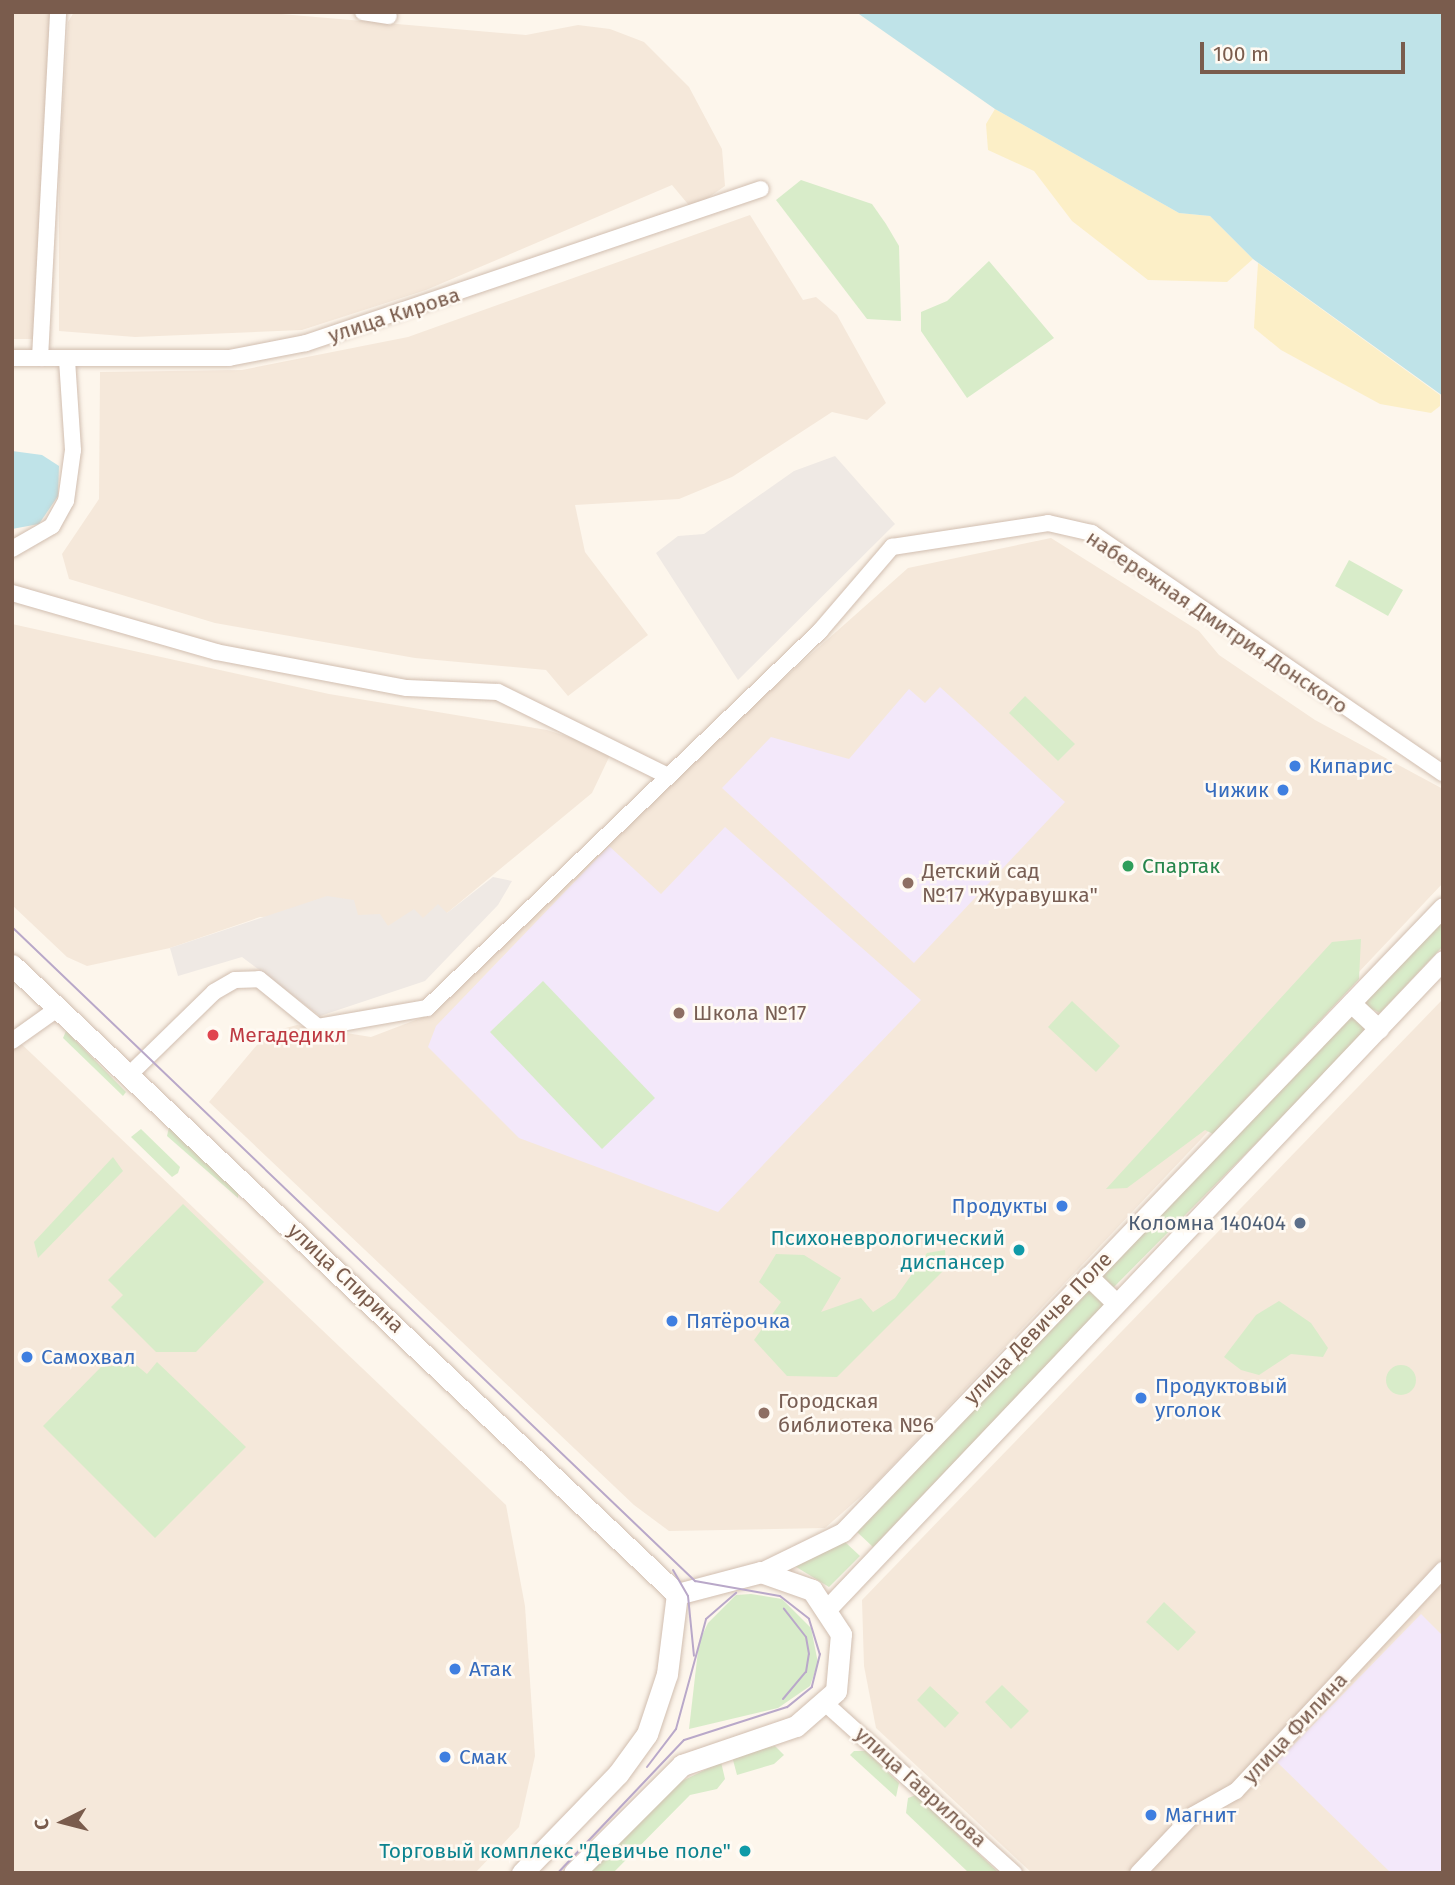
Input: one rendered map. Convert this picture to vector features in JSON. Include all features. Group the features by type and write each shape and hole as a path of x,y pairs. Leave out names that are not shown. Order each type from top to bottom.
{"main road":[{"name":"улица Спирина","path":"12,965 677,1594"},
{"name":"улица Девичье Поле","path":"677,1594 761,1572"},
{"path":"574,1873 682,1765 796,1726 827,1704 842,1655 827,1609 812,1590 761,1572"},
{"path":"522,1873 636,1754 667,1674 677,1594"}],"street":[{"path":"40,358 58,12"},
{"path":"363,12 389,16"},
{"name":"улица Кирова","path":"12,358 229,358 306,342 761,189"},
{"path":"12,549 52,526 66,501 73,450 67,359"},
{"name":"набережная Дмитрия Донского","path":"668,776 820,631 892,547 1048,523 1092,533 1443,773"},
{"path":"12,593 229,655 407,688 498,692 668,776 427,1007 318,1027 259,979 235,980 214,992 128,1076"},
{"name":"улица Девичье Поле","path":"761,1572 843,1532 1443,907"},
{"name":"улица Девичье Поле","path":"827,1609 1115,1302 1443,960"},
{"path":"1351,1003 1379,1029"},
{"path":"12,1041 57,1009"},
{"path":"1088,1276 1115,1302"},
{"name":"улица Филина","path":"1138,1873 1193,1815 1236,1791 1443,1570"},
{"name":"улица Гаврилова","path":"827,1704 1014,1873"}],"shaded area":[{"path":"12,12 54,12 37,339 12,339"},
{"path":"74,12 258,12 526,35 578,25 610,29 644,42 689,87 722,149 725,186 692,209 672,185 426,290 302,330 135,337 59,331 59,172 68,22"},
{"path":"750,215 803,300 816,297 837,315 886,403 867,420 832,412 732,477 679,499 575,505 585,552 648,635 568,696 546,670 415,658 215,623 69,579 62,554 99,499 100,372 242,370 408,337"},
{"path":"835,456 895,524 738,680 656,553 678,536 704,534 794,471"},
{"path":"1051,538 1199,631 1219,655 1315,720 1443,789 1443,883 875,1484 825,1528 669,1531 634,1505 209,1102 267,1033 297,1025 371,1037 434,1013 728,728 908,568"},
{"path":"12,624 329,694 547,730 612,751 592,793 447,913 388,926 358,915 260,917 170,948 87,966 67,957 12,905"},
{"name":"Детский сад №17 \"Журавушка\"","path":"940,687 1065,802 914,963 722,788 771,737 849,759 909,689 925,703"},
{"name":"Школа №17","path":"725,827 921,1000 718,1212 519,1138 428,1047 436,1026 609,846 661,894"},
{"path":"493,877 512,881 498,905 425,981 320,1016 242,957 178,976 170,948 327,896 354,900 358,915 380,914 388,926 414,909 423,918 438,904 447,913"},
{"path":"1443,999 1443,1873 1032,1873 876,1728 864,1666 862,1600"},
{"path":"12,1035 506,1505 525,1606 535,1756 519,1827 475,1873 12,1873"},
{"path":"1421,1614 1443,1636 1443,1873 1391,1873 1277,1762"}],"green space":[{"path":"801,180 872,204 899,246 901,321 867,319 776,200"},
{"path":"989,261 1054,338 967,398 921,331 921,312 947,301"},
{"path":"1349,560 1403,590 1388,616 1335,586"},
{"path":"1025,696 1075,744 1058,761 1009,713"},
{"path":"1443,915 1443,946 1380,1013 1362,1004"},
{"path":"1361,939 1359,979 1213,1134 1205,1130 1127,1188 1106,1189 1332,942"},
{"path":"543,981 655,1098 602,1149 490,1032"},
{"path":"1072,1001 1120,1046 1096,1072 1048,1027"},
{"path":"1351,1015 1369,1029 1111,1290 1100,1277"},
{"path":"66,1031 126,1092 123,1096 63,1038"},
{"path":"169,1127 238,1192 238,1198 167,1136"},
{"path":"141,1129 180,1167 178,1173 172,1177 131,1137"},
{"path":"113,1157 123,1171 38,1258 34,1242"},
{"path":"183,1204 264,1282 196,1352 156,1352 111,1307 123,1295 108,1280"},
{"path":"945,1250 946,1268 837,1377 787,1376 754,1340 781,1302 759,1282 776,1254 804,1255 841,1278 821,1312 861,1298 873,1312 895,1298 927,1253"},
{"path":"1089,1290 1105,1297 1103,1307 873,1547 856,1531"},
{"path":"1279,1301 1311,1323 1328,1348 1323,1357 1291,1354 1259,1375 1241,1370 1224,1357 1256,1315"},
{"path":"157,1362 246,1447 155,1538 43,1426 101,1367 135,1364 147,1374"},
{"path":"1401,1365 1412,1369 1416,1380 1412,1391 1401,1395 1390,1391 1386,1380 1390,1369"},
{"path":"844,1541 860,1556 829,1587 793,1565"},
{"path":"751,1594 782,1599 811,1628 818,1663 810,1686 778,1708 689,1729 699,1642 708,1623 736,1595"},
{"path":"1164,1602 1196,1632 1178,1651 1146,1622"},
{"path":"1002,1685 1029,1711 1011,1729 985,1702"},
{"path":"930,1686 959,1713 945,1728 917,1700"},
{"path":"775,1746 784,1755 774,1764 737,1775 733,1760 739,1753"},
{"path":"854,1751 866,1751 899,1783 896,1797 850,1755"},
{"path":"721,1762 725,1779 717,1789 690,1795 613,1873 589,1873 674,1785"},
{"path":"916,1795 999,1873 969,1873 906,1813 908,1798"}],"sand":[{"path":"995,109 1179,213 1210,216 1253,259 1227,282 1148,280 1072,221 1034,171 988,150 986,124"},
{"path":"1258,263 1440,395 1440,406 1431,413 1380,404 1281,350 1254,328"}],"water":[{"path":"856,12 1443,12 1443,396 1253,259 1210,216 1179,213 995,109"},
{"path":"12,451 42,455 59,466 58,496 39,524 12,529"}],"tram line":[{"path":"12,927 695,1581 780,1596 809,1619 820,1654 812,1687 787,1707 684,1740 558,1873"},
{"path":"673,1570 688,1596 694,1656"},
{"path":"647,1767 676,1729 706,1619 736,1593"},
{"path":"783,1699 806,1672 809,1654 806,1637 784,1609"}],"place":[{"name":"Кипарис","path":"1295,766"},
{"name":"Чижик","path":"1283,790"},
{"name":"Спартак","path":"1128,866"},
{"name":"Детский сад №17 \"Журавушка\"","path":"908,883"},
{"name":"Школа №17","path":"679,1013"},
{"name":"Мегадедикл","path":"213,1035"},
{"name":"Продукты","path":"1062,1206"},
{"name":"Коломна 140404","path":"1300,1223"},
{"name":"Психоневрологический диспансер","path":"1019,1250"},
{"name":"Пятёрочка","path":"672,1321"},
{"name":"Самохвал","path":"27,1357"},
{"name":"Продуктовый уголок","path":"1141,1398"},
{"name":"Городская библиотека №6","path":"764,1413"},
{"name":"Атак","path":"455,1669"},
{"name":"Смак","path":"445,1757"},
{"name":"Магнит","path":"1151,1815"},
{"name":"Торговый комплекс \"Девичье поле\"","path":"745,1851"}]}
